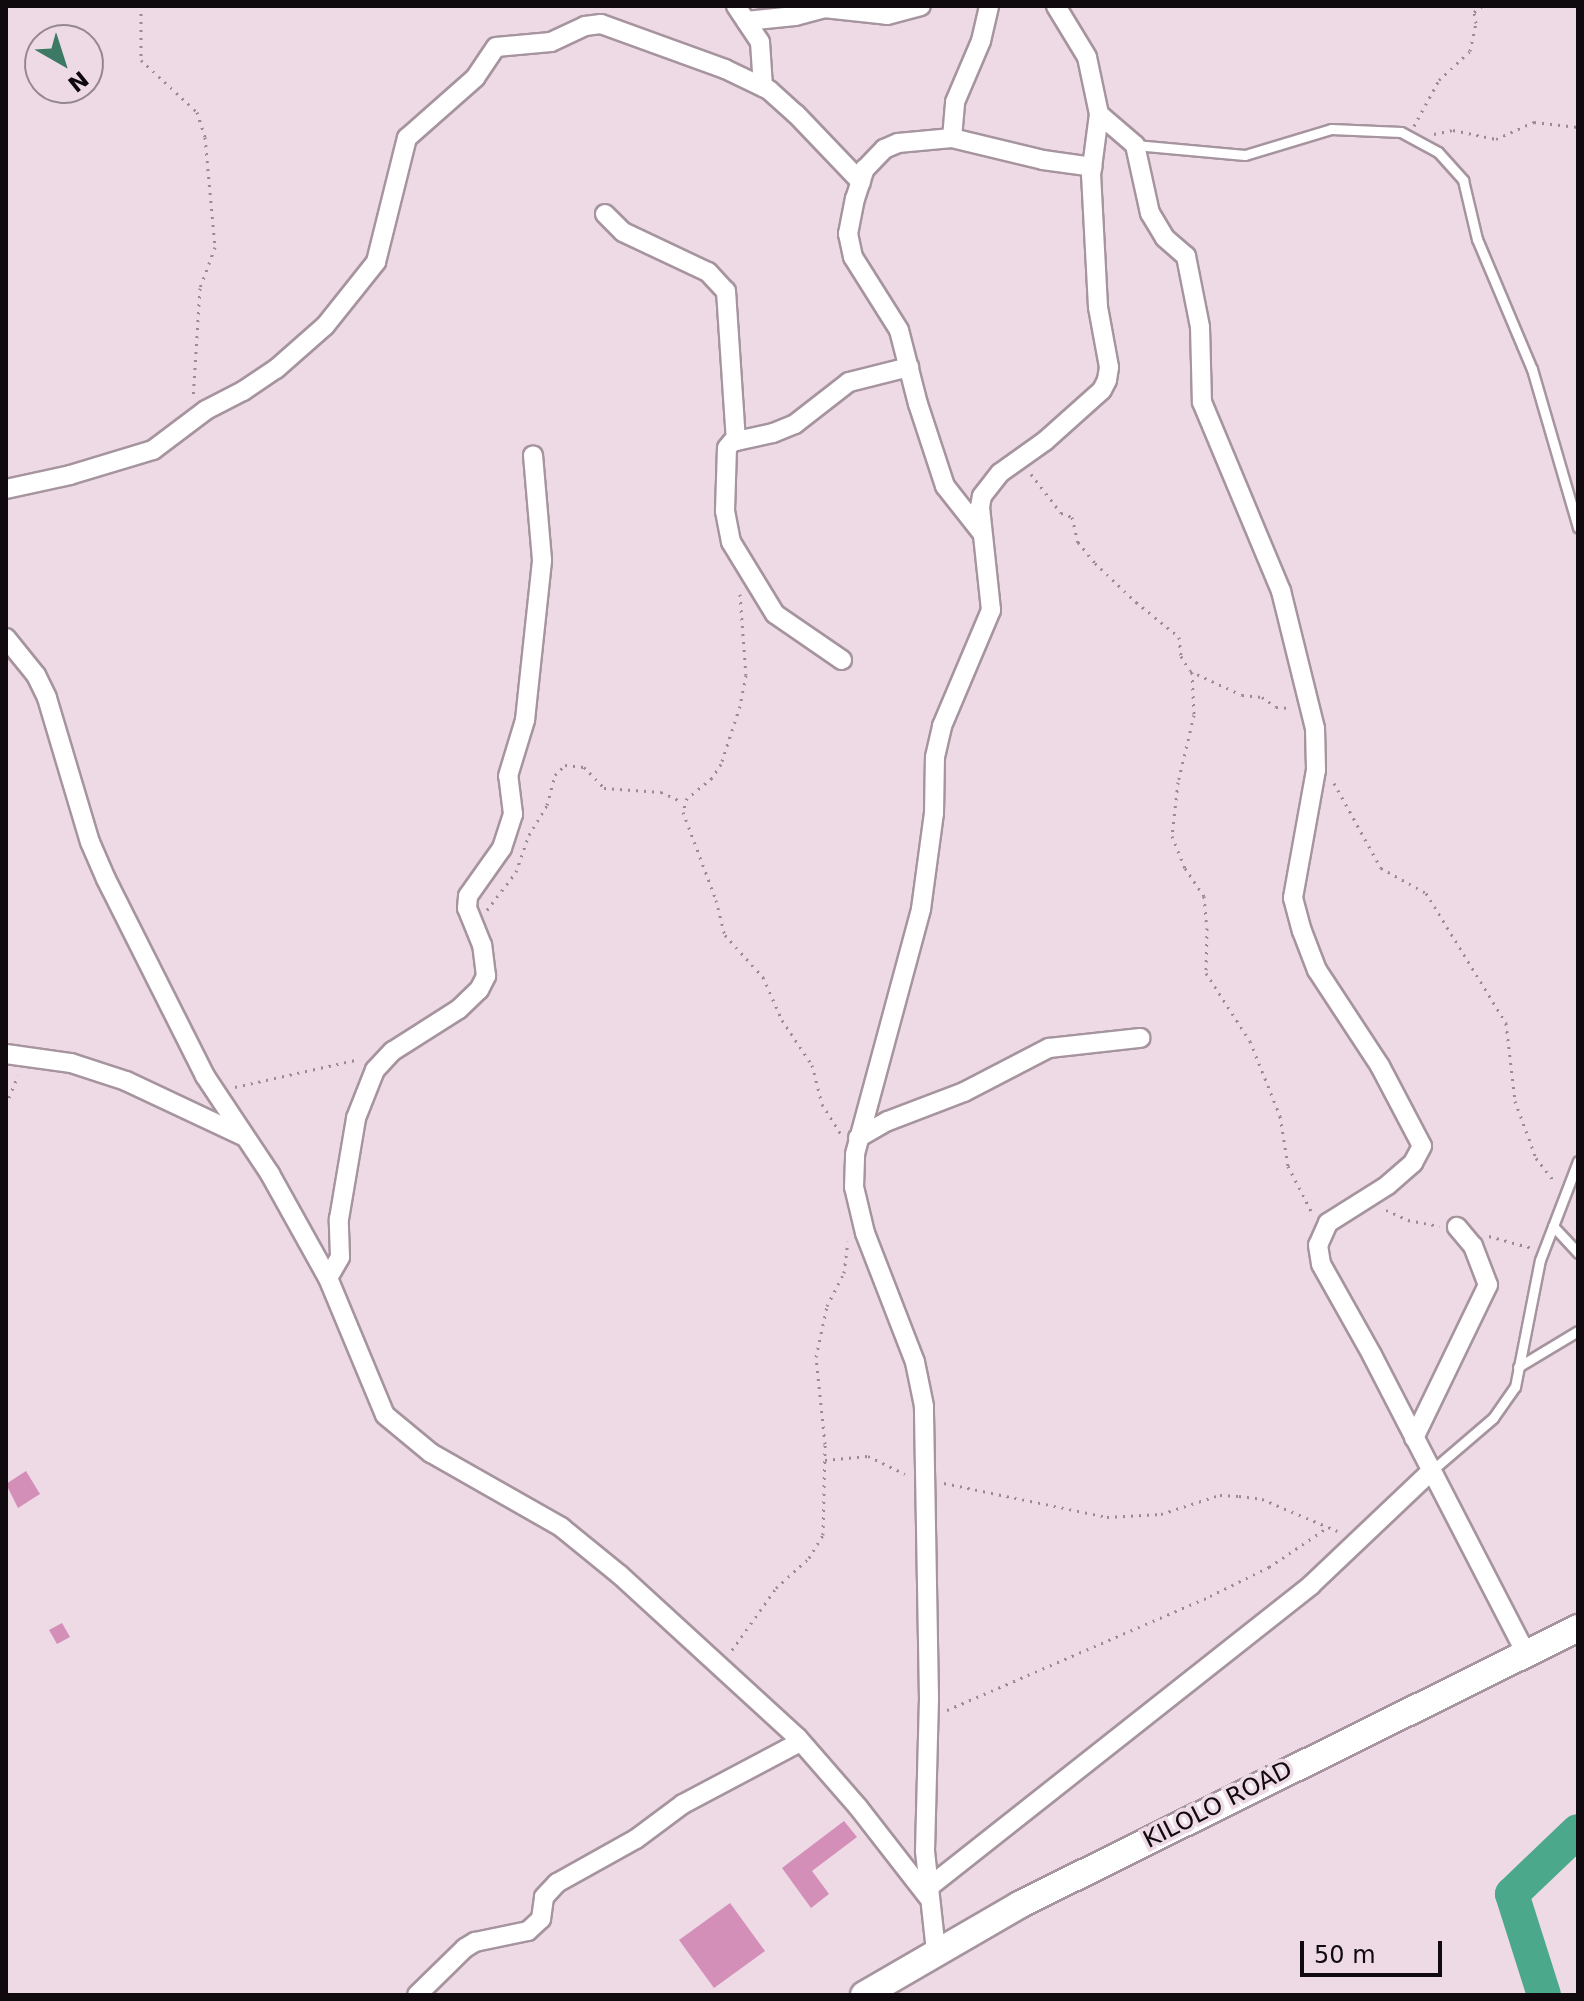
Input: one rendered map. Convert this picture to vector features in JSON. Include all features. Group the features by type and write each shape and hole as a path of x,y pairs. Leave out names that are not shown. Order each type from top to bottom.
{"main road":[{"name":"KILOLO ROAD","path":"864,1995 1033,1898 1525,1651 1578,1628"}],"street":[{"path":"741,14 795,16 824,8 887,15 921,6"},
{"path":"952,138 955,102 981,41 989,6"},
{"path":"936,1951 925,1851 929,1718 924,1406 915,1362 865,1233 854,1187 856,1146 921,909 934,813 935,757 942,726 991,610 980,507 982,496 1000,473 1020,460 1102,390 1107,380 1098,307 1093,167 1099,114 1087,57 1056,6"},
{"path":"741,14 760,42 763,87"},
{"path":"6,489 70,475 153,450 190,421 276,369 325,326 376,262 407,138 475,78 496,47 551,42 585,26 601,24 725,69 763,87 796,114 861,182"},
{"path":"1099,114 1135,145 1150,213 1165,238 1186,256 1200,327 1202,402 1281,591 1315,728 1316,770 1293,898 1296,909 1317,970 1380,1066 1422,1146 1413,1163 1388,1185 1328,1223 1318,1245 1321,1264 1525,1651"},
{"path":"985,537 945,486 894,319 853,257 848,234 861,182 865,169 884,149 898,143 952,138 1043,160 1093,167"},
{"path":"605,214 623,232 708,272 726,291 736,441"},
{"path":"842,660 775,614 731,542 725,495 727,448 736,441 788,428 849,382 909,367"},
{"path":"328,1278 340,1257 339,1219 356,1118 364,1091 384,1058 433,1028 479,990 486,976 482,945 467,908 468,896 511,828 513,814 508,776 525,720 542,560 533,455"},
{"path":"6,638 42,686 100,867 216,1092 246,1137 328,1278 385,1415 431,1453 561,1527 620,1575 800,1742 930,1893"},
{"path":"856,1146 888,1121 964,1092 1049,1048 1140,1038"},
{"path":"6,1054 71,1063 126,1081 246,1137"},
{"path":"1414,1438 1488,1285 1473,1246 1457,1227"},
{"path":"930,1893 1260,1627 1360,1540 1430,1472"},
{"path":"417,1995 465,1948 528,1931 541,1919 544,1897 557,1883 636,1839 683,1804 800,1742"}],"lane":[{"path":"1135,145 1245,155 1331,129 1401,132 1438,152 1463,180 1477,239 1532,369 1578,527"},
{"path":"1563,483 1578,497"},
{"path":"1430,1472 1507,1402 1515,1387 1530,1325 1540,1260 1578,1161"},
{"path":"1553,1226 1578,1253"},
{"path":"1518,1367 1578,1331"}],"path":[{"path":"6,15 9,6"},
{"path":"141,6 141,60 197,112 201,120 216,228 215,247 200,288 190,421"},
{"path":"1412,138 1433,88 1470,51 1476,23 1473,6"},
{"path":"1474,12 1482,6"},
{"path":"1412,138 1453,130 1496,139 1534,122 1578,127"},
{"path":"1020,460 1061,513 1072,517 1078,542 1095,563 1179,637 1181,656 1192,672 1242,695 1267,699 1276,707 1309,708"},
{"path":"683,803 712,778 740,706 746,675 739,555"},
{"path":"1192,672 1194,715 1178,782 1172,836 1185,868 1204,896 1206,973 1250,1041 1280,1116 1288,1166 1307,1197 1321,1235"},
{"path":"482,945 485,912 516,872 529,835 547,805 555,775 565,765 584,767 604,788 629,787 661,792 683,803"},
{"path":"1334,770 1336,790 1363,831 1376,861 1389,874 1426,893 1506,1023 1515,1101 1527,1138 1536,1158 1566,1196"},
{"path":"683,803 685,821 701,857 725,935 763,977 782,1020 812,1065 828,1116 856,1146"},
{"path":"6,1105 25,1057"},
{"path":"216,1092 331,1065 384,1058"},
{"path":"720,1666 785,1576 817,1548 823,1535 825,1460 816,1357 827,1306 844,1273 849,1231"},
{"path":"825,1460 868,1456 908,1475 1107,1517 1161,1514 1220,1495 1262,1499 1360,1540"},
{"path":"929,1718 1210,1596 1269,1567 1328,1527"}],"building":[{"path":"26,1471 40,1494 18,1508 6,1484"},
{"path":"62,1623 70,1637 57,1644 49,1630"},
{"path":"844,1821 857,1837 812,1871 829,1894 811,1908 782,1868"},
{"path":"730,1903 765,1951 714,1988 679,1940"}],"waterway":[{"path":"1544,1995 1512,1894 1578,1831"}]}
